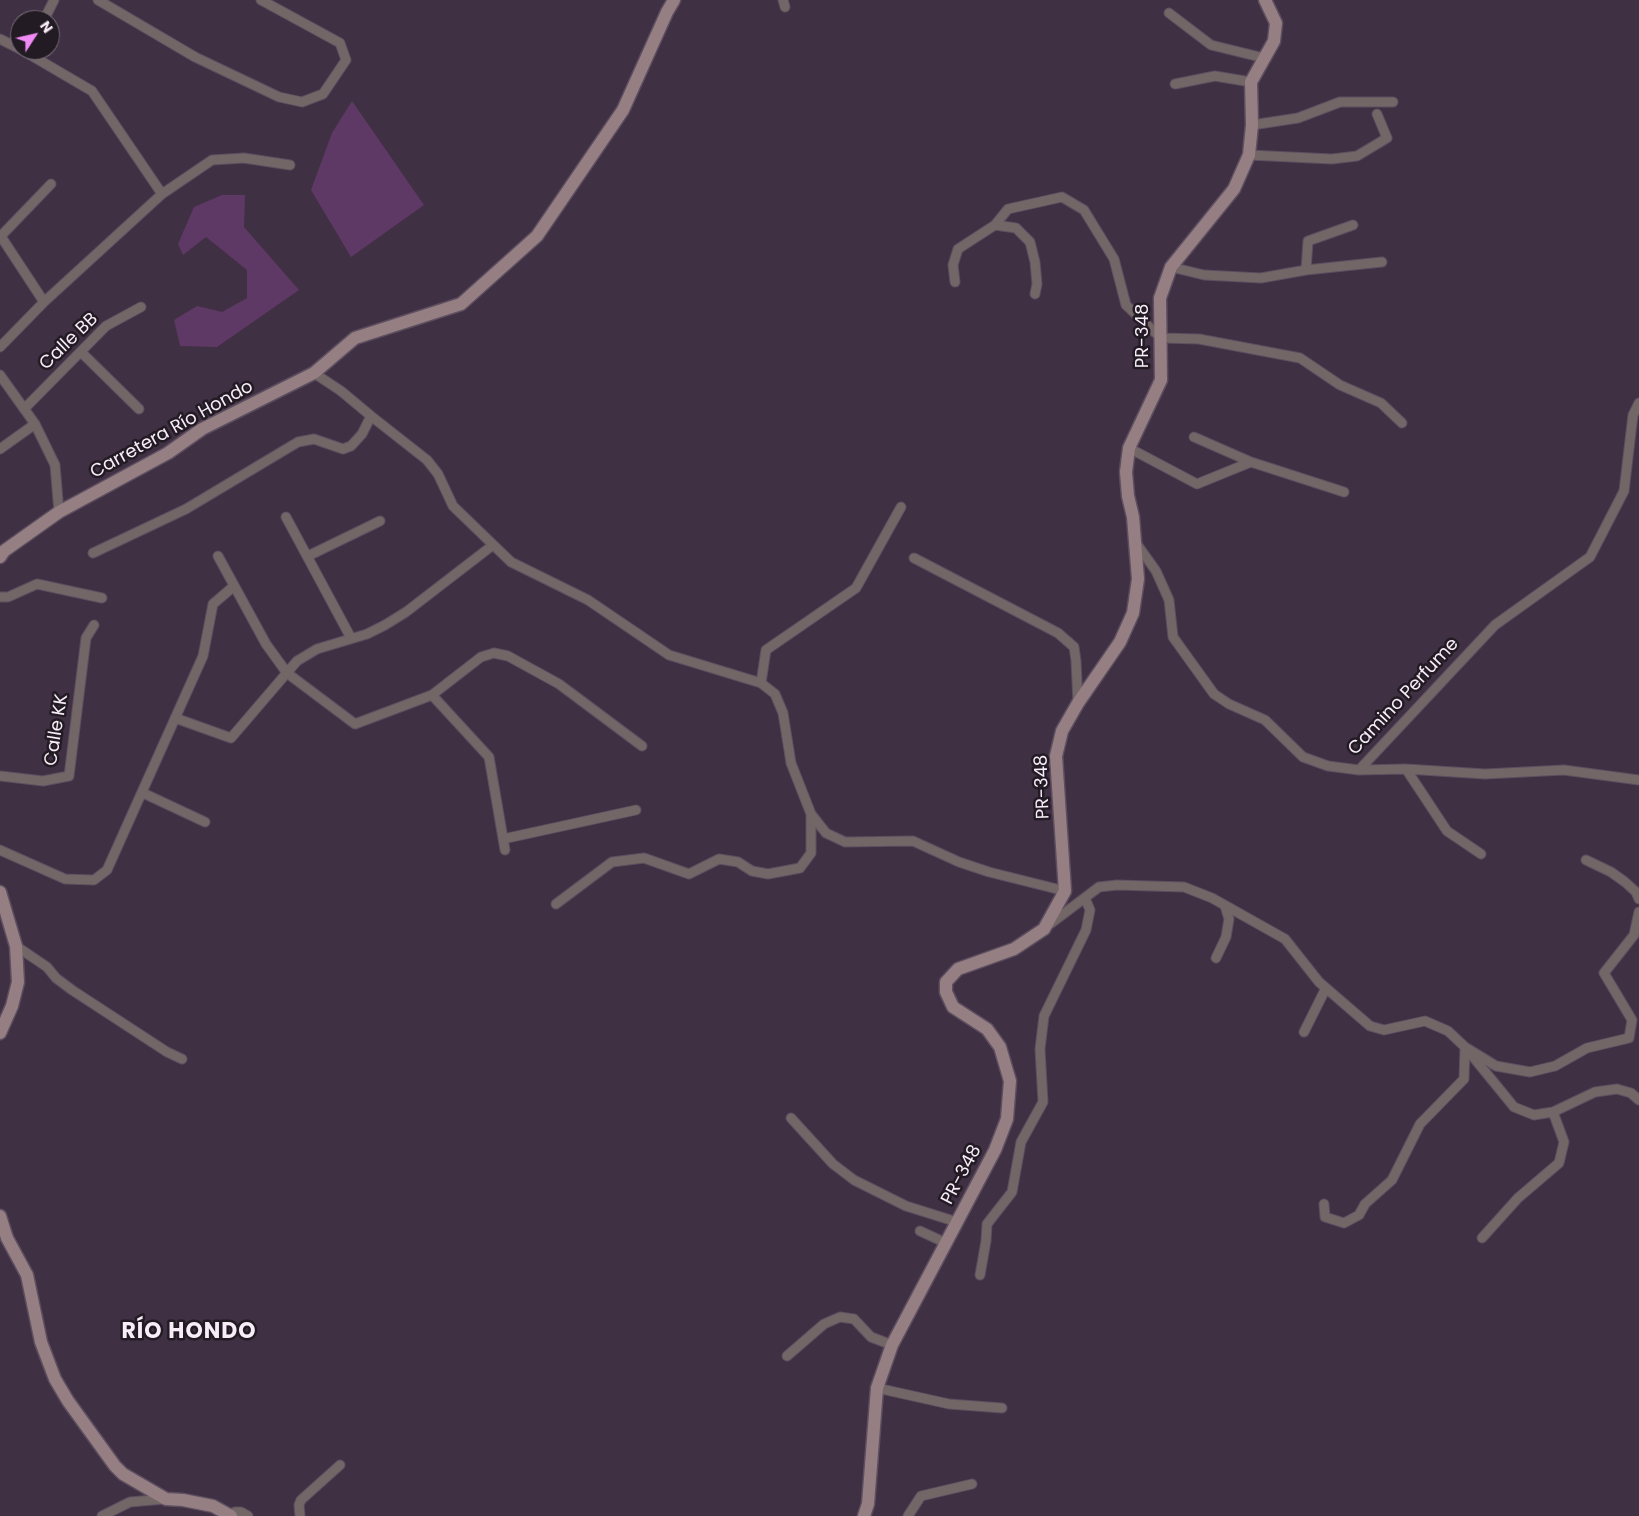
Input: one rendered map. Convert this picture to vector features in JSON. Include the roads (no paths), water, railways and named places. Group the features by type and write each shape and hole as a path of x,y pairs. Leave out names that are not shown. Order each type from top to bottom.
{"street":[{"path":"98,0 195,57 279,97 302,102 323,94 346,60 340,43 261,0"},
{"name":"Carretera Río Hondo","path":"0,557 4,550 59,512 168,453 202,429 314,373 355,338 461,304 537,236 623,110 674,0"},
{"name":"PR-348","path":"864,1516 868,1504 877,1388 892,1345 995,1150 1007,1119 1010,1081 1000,1047 987,1029 953,1007 946,992 946,982 958,969 1014,949 1044,929 1065,891 1056,756 1062,731 1078,703 1120,642 1133,613 1138,579 1133,517 1128,496 1126,472 1129,448 1161,380 1160,298 1170,267 1234,189 1249,155 1252,125 1251,82 1274,41 1276,23 1265,0"},
{"path":"1169,13 1211,45 1264,58"},
{"path":"41,60 92,91 162,194"},
{"path":"1175,84 1215,76 1251,82"},
{"path":"1252,125 1298,118 1340,102 1393,102"},
{"path":"1249,155 1332,160 1357,156 1387,138 1377,114"},
{"path":"0,348 44,302 162,194 212,160 244,158 290,165"},
{"path":"44,302 0,236 51,184"},
{"path":"955,282 953,265 958,249 995,224 1008,208 1062,196 1084,210 1114,258 1126,305 1161,338 1199,339 1300,358 1340,385 1381,403 1402,423"},
{"path":"995,224 1016,228 1030,242 1035,262 1037,284 1035,294"},
{"path":"1306,270 1308,241 1353,225"},
{"path":"1170,267 1204,275 1261,278 1306,270 1382,262"},
{"name":"Calle BB","path":"24,408 106,326 142,307"},
{"path":"81,352 139,410"},
{"path":"314,373 341,391 427,460 438,474 453,506 511,562 588,600 670,655 760,683 775,694 783,713 791,763 811,814 826,833 845,842 913,841 959,862 989,872 1065,891"},
{"path":"0,375 35,424 55,465 59,512"},
{"name":"Camino Perfume","path":"1135,542 1156,571 1169,600 1173,637 1214,694 1229,704 1266,720 1303,756 1328,766 1359,770 1495,625 1590,558 1624,491 1633,415 1639,403"},
{"path":"93,553 186,509 298,442 314,439 343,449 351,446 362,434 371,416"},
{"path":"0,449 35,424"},
{"path":"1194,437 1251,462 1344,492"},
{"path":"1129,448 1197,484 1251,462"},
{"path":"760,683 766,650 856,588 901,507"},
{"path":"286,517 351,638"},
{"path":"308,556 380,520"},
{"path":"175,718 231,738 297,661 317,649 367,634 406,612 493,545"},
{"path":"218,556 266,644 287,673 355,724 432,695 481,657 494,653 508,656 559,684 642,746"},
{"path":"914,558 1058,633 1074,647 1078,703"},
{"path":"0,597 8,597 37,584 102,598"},
{"path":"0,850 65,879 94,880 107,870 203,656 213,604 234,586"},
{"name":"Calle KK","path":"0,776 43,781 69,776 86,638 94,625"},
{"path":"432,695 489,757 505,850"},
{"path":"1359,770 1406,769 1485,774 1564,770 1639,780"},
{"path":"1406,769 1447,831 1477,849"},
{"path":"143,793 205,822"},
{"path":"503,839 636,810"},
{"path":"556,904 612,862 644,858 689,874 720,859 738,862 752,871 768,874 800,868 811,853 811,814"},
{"path":"1586,860 1625,882 1636,892 1639,899"},
{"path":"1044,929 1099,887 1117,885 1184,887 1212,898 1285,939 1319,982 1370,1026 1384,1030 1425,1021 1448,1031 1465,1047 1514,1107 1534,1114 1553,1112 1595,1092 1617,1089 1631,1093 1639,1100"},
{"path":"0,892 16,946 18,982 12,1006 0,1034"},
{"path":"980,1275 987,1224 1012,1192 1021,1142 1043,1102 1040,1050 1044,1016 1086,930 1090,910 1085,898"},
{"path":"1216,958 1226,937 1228,919 1226,906"},
{"path":"1465,1047 1496,1066 1530,1072 1555,1066 1587,1048 1629,1038 1632,1020 1604,973 1634,935 1639,912"},
{"path":"16,946 47,967 56,978 72,990 167,1052 182,1059"},
{"path":"1304,1032 1326,988"},
{"path":"1324,1204 1325,1217 1344,1223 1359,1214 1365,1204 1392,1180 1420,1124 1464,1079 1465,1047"},
{"path":"1482,1238 1518,1198 1559,1163 1564,1142 1553,1112"},
{"path":"791,1118 833,1164 854,1180 906,1206 957,1222"},
{"path":"0,1216 7,1238 28,1275 41,1342 55,1378 68,1401 123,1474 166,1499"},
{"path":"920,1231 946,1243"},
{"path":"787,1356 824,1324 840,1317 854,1319 871,1337 892,1345"},
{"path":"877,1388 949,1404 1002,1408"},
{"path":"300,1516 299,1506 301,1500 340,1465"},
{"path":"908,1516 921,1496 972,1484"},
{"path":"102,1516 130,1502 166,1499 183,1500 213,1506 230,1515 235,1512 241,1512 248,1516"}],"district":[{"name":"RÍO HONDO","path":"189,1332"}]}
